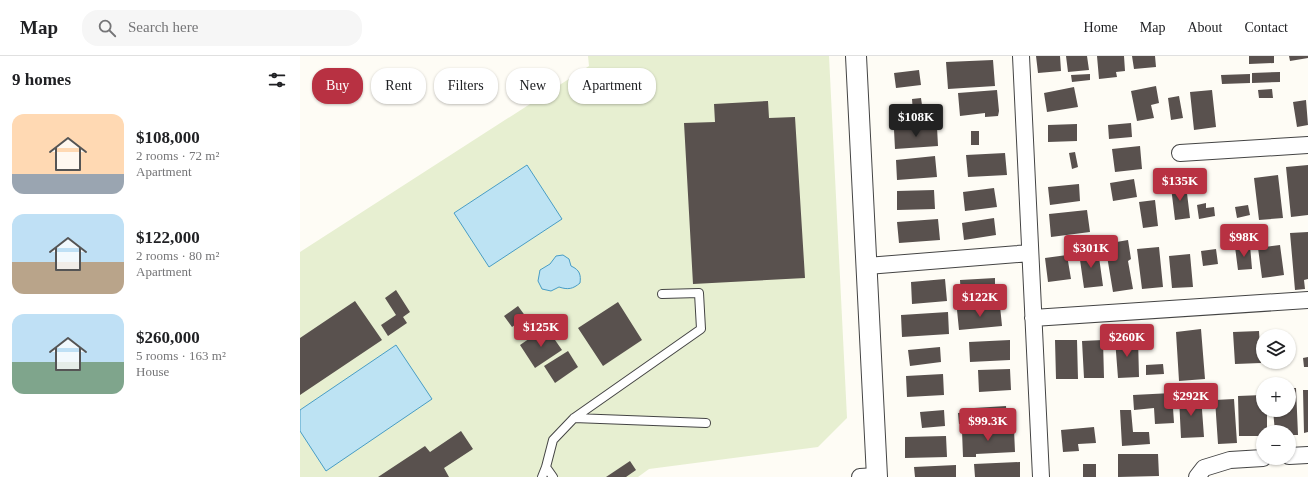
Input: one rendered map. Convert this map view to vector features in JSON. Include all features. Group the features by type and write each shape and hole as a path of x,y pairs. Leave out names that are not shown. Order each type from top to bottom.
{"street":[{"path":"856,56 867,266 872,477"},
{"path":"1021,56 1041,477"},
{"path":"1180,153 1308,145"},
{"path":"867,266 1030,253"},
{"path":"1033,318 1308,300"},
{"path":"1296,455 1308,454"},
{"path":"1197,477 1204,468 1230,460 1256,458"}],"lane":[{"path":"542,477 546,468 553,440 574,418 701,329 700,293 662,294"},
{"path":"574,418 706,424"},
{"path":"546,468 552,477"}],"green space":[{"path":"588,56 829,56 847,418 818,447 649,469 638,477 300,477 300,252 530,104 560,104 560,85 568,80 568,104 656,104 656,68 586,68 589,66"}],"water":[{"path":"527,165 562,219 489,267 454,213"},
{"path":"563,255 569,259 571,266 578,271 580,275 580,283 575,287 559,287 551,291 542,289 538,281 540,270 550,264 556,256"},
{"path":"396,345 432,399 326,471 300,431 300,410"}],"building":[{"path":"1036,56 1060,56 1061,71 1038,73"},
{"path":"1066,56 1087,56 1089,70 1068,72"},
{"path":"1097,56 1124,56 1125,71 1116,72 1117,77 1099,79"},
{"path":"1132,56 1155,56 1156,67 1134,69"},
{"path":"1249,56 1274,56 1274,63 1249,64"},
{"path":"1289,56 1308,56 1308,58 1290,61"},
{"path":"993,60 995,86 948,89 946,62"},
{"path":"919,70 921,85 896,88 894,73"},
{"path":"1280,72 1280,82 1252,83 1252,73"},
{"path":"1090,74 1090,80 1072,82 1071,75"},
{"path":"1250,74 1250,83 1222,84 1221,75"},
{"path":"1156,86 1159,103 1151,105 1154,118 1137,121 1131,91"},
{"path":"1074,87 1078,107 1047,112 1044,93"},
{"path":"1272,89 1273,98 1259,98 1258,90"},
{"path":"997,90 998,116 985,117 985,113 960,116 958,93"},
{"path":"1212,90 1216,127 1194,130 1190,92"},
{"path":"1179,96 1183,118 1171,120 1168,98"},
{"path":"921,98 923,112 913,113 912,99"},
{"path":"1306,100 1308,125 1297,127 1293,102"},
{"path":"768,101 769,118 795,117 805,278 693,284 684,123 715,122 714,104"},
{"path":"1131,123 1132,137 1109,139 1108,125"},
{"path":"1077,124 1077,141 1048,142 1048,125"},
{"path":"937,127 938,146 895,149 894,130"},
{"path":"971,131 979,131 979,145 971,145"},
{"path":"1140,146 1142,169 1115,172 1112,149"},
{"path":"1075,152 1078,167 1072,169 1069,153"},
{"path":"1005,153 1007,175 968,177 966,155"},
{"path":"935,156 937,177 897,180 896,160"},
{"path":"1308,165 1308,215 1291,217 1286,167"},
{"path":"1278,175 1283,218 1259,220 1254,178"},
{"path":"1134,179 1137,197 1113,201 1110,183"},
{"path":"1079,184 1080,201 1050,205 1048,187"},
{"path":"1186,185 1190,218 1175,220 1171,187"},
{"path":"994,188 997,207 965,211 963,192"},
{"path":"934,190 935,209 897,210 897,191"},
{"path":"1155,200 1158,226 1143,228 1139,202"},
{"path":"1206,203 1206,208 1214,207 1215,216 1199,219 1197,205"},
{"path":"1248,205 1250,215 1237,218 1235,207"},
{"path":"1087,210 1090,232 1051,237 1049,214"},
{"path":"994,218 996,235 964,240 962,223"},
{"path":"938,219 940,240 899,243 897,222"},
{"path":"1308,232 1308,279 1304,280 1305,289 1295,290 1290,233"},
{"path":"1128,240 1131,259 1128,261 1133,289 1113,292 1105,244"},
{"path":"1250,245 1252,269 1238,270 1235,247"},
{"path":"1280,245 1284,275 1262,278 1258,248"},
{"path":"1159,247 1163,287 1142,289 1137,249"},
{"path":"1216,249 1218,264 1203,266 1201,251"},
{"path":"1098,250 1103,286 1084,288 1079,253"},
{"path":"1190,254 1193,287 1172,288 1169,256"},
{"path":"1067,255 1071,279 1048,282 1045,258"},
{"path":"995,278 995,287 1004,286 1005,298 961,300 960,280"},
{"path":"945,279 947,301 912,304 911,282"},
{"path":"396,290 410,312 403,317 407,323 388,336 381,325 396,315 385,298"},
{"path":"355,301 382,340 300,395 300,338"},
{"path":"618,302 642,340 603,366 578,328"},
{"path":"518,306 526,317 512,327 504,316"},
{"path":"1000,306 1002,326 959,330 957,310"},
{"path":"948,312 949,334 902,337 901,315"},
{"path":"546,327 562,350 535,368 520,345"},
{"path":"1201,329 1205,379 1179,381 1176,332"},
{"path":"1256,331 1256,363 1235,364 1233,332"},
{"path":"1138,338 1139,377 1118,378 1115,339"},
{"path":"1010,340 1010,360 970,362 969,342"},
{"path":"1055,340 1077,340 1078,379 1056,379"},
{"path":"1103,340 1104,378 1084,378 1082,341"},
{"path":"940,347 941,362 910,366 908,350"},
{"path":"568,351 578,367 555,383 544,366"},
{"path":"1308,357 1308,367 1304,367 1303,358"},
{"path":"1163,364 1164,374 1146,375 1146,365"},
{"path":"1010,369 1011,390 979,392 978,370"},
{"path":"943,374 944,395 907,397 906,376"},
{"path":"1296,388 1298,435 1296,435 1296,425 1274,425 1274,417 1296,417"},
{"path":"1303,390 1308,390 1308,432 1304,433"},
{"path":"1172,393 1174,423 1155,424 1154,408 1134,410 1133,395"},
{"path":"1256,395 1256,417 1267,417 1267,425 1256,425 1256,436 1239,436 1238,396"},
{"path":"1201,396 1204,437 1181,438 1179,398"},
{"path":"1234,399 1237,443 1218,444 1215,400"},
{"path":"1006,406 1007,422 975,424 974,408"},
{"path":"944,410 945,426 922,428 920,412"},
{"path":"1120,410 1131,410 1133,432 1149,432 1150,444 1122,446"},
{"path":"967,412 968,422 959,424 958,413"},
{"path":"1094,427 1096,443 1078,444 1079,451 1063,452 1061,430"},
{"path":"1014,429 1015,452 976,454 976,457 963,457 962,431"},
{"path":"461,431 473,449 444,468 449,477 378,477 425,446 430,452"},
{"path":"946,436 947,457 905,458 905,437"},
{"path":"1118,454 1158,454 1159,476 1118,477"},
{"path":"630,461 636,470 626,477 606,477"},
{"path":"1020,462 1020,477 975,477 974,464"},
{"path":"1083,464 1096,464 1096,477 1083,477"},
{"path":"956,465 956,477 915,477 914,467"}]}
